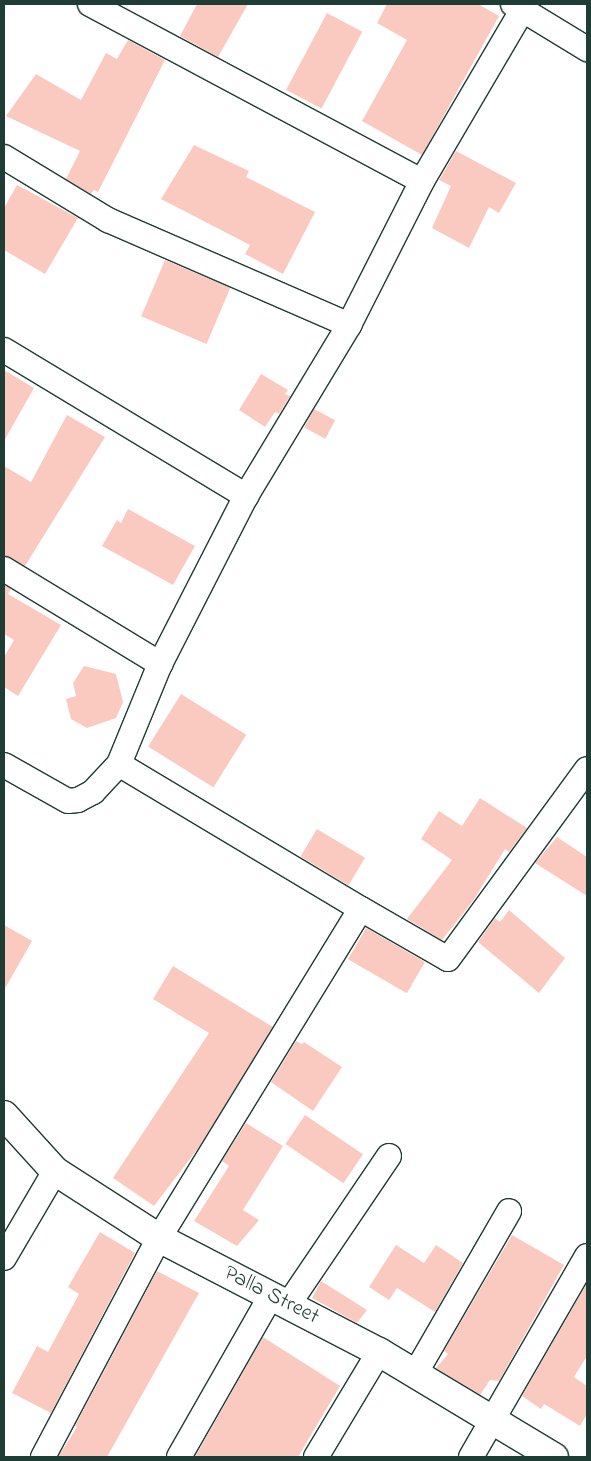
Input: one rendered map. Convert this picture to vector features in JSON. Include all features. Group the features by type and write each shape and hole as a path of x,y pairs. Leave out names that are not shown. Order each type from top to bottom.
{"street":[{"path":"90,4 422,181"},
{"path":"4,765 68,801 78,800 93,792 118,764 160,664 246,496 349,325 422,181 520,6 587,49"},
{"path":"4,156 108,220 349,325"},
{"path":"4,350 246,496"},
{"path":"4,569 160,664"},
{"path":"118,764 448,960 587,769"},
{"path":"43,1457 159,1238 361,909"},
{"name":"Palla Street","path":"4,1115 55,1171 159,1238 379,1352 554,1457"},
{"path":"179,1457 279,1301 389,1156"},
{"path":"4,1258 55,1171"},
{"path":"415,1374 509,1211"},
{"path":"471,1457 493,1422 587,1256"},
{"path":"316,1457 379,1352"}],"building":[{"path":"197,4 248,4 218,57 180,36"},
{"path":"387,4 478,4 499,16 422,155 362,121 407,40 377,23"},
{"path":"327,13 362,32 321,109 286,90"},
{"path":"128,40 165,60 98,192 94,190 91,194 66,179 80,151 6,116 36,74 81,100 106,53 117,59"},
{"path":"194,145 249,171 246,177 315,212 283,274 245,254 250,245 161,199"},
{"path":"456,151 516,183 499,213 489,207 469,248 432,228 451,186 439,180"},
{"path":"17,185 78,218 45,274 4,250 4,208"},
{"path":"165,260 230,288 207,344 141,316"},
{"path":"4,370 34,388 4,441"},
{"path":"261,374 288,390 285,394 290,396 279,414 275,412 265,427 239,410"},
{"path":"314,409 335,420 325,439 304,428"},
{"path":"67,415 105,437 25,566 4,555 4,466 31,482"},
{"path":"128,509 195,546 173,585 102,546 117,520 121,523"},
{"path":"4,585 11,589 8,594 61,625 18,696 4,687 4,657 14,640 4,634"},
{"path":"84,666 116,674 123,702 116,718 87,728 71,719 66,699 76,696 73,683"},
{"path":"181,694 246,735 213,787 148,747"},
{"path":"480,798 527,828 509,852 505,849 473,901 442,940 407,919 452,860 421,839 439,811 462,826"},
{"path":"317,829 365,858 349,885 301,856"},
{"path":"557,837 587,857 587,896 535,863"},
{"path":"509,910 565,958 539,993 478,942 495,918 500,922"},
{"path":"4,925 32,941 4,990"},
{"path":"366,928 425,962 407,993 348,959"},
{"path":"173,966 273,1027 199,1147 154,1206 113,1178 209,1033 153,999"},
{"path":"296,1041 302,1044 304,1042 342,1067 313,1111 271,1082"},
{"path":"305,1115 363,1154 343,1183 285,1144"},
{"path":"246,1123 283,1146 243,1210 259,1220 237,1246 194,1221 229,1166 222,1161"},
{"path":"100,1232 135,1253 51,1413 12,1393 37,1346 48,1352 79,1294 68,1287"},
{"path":"512,1235 564,1265 499,1381 490,1380 480,1395 436,1368 448,1354 444,1351"},
{"path":"396,1245 424,1263 436,1245 463,1263 435,1312 397,1288 389,1300 369,1287"},
{"path":"157,1271 199,1293 107,1457 58,1457 77,1427 75,1426"},
{"path":"321,1281 367,1310 357,1323 312,1298"},
{"path":"586,1285 587,1356 574,1377 587,1386 587,1414 580,1426 544,1404 541,1409 522,1396"},
{"path":"263,1337 340,1386 298,1457 195,1457"}]}
